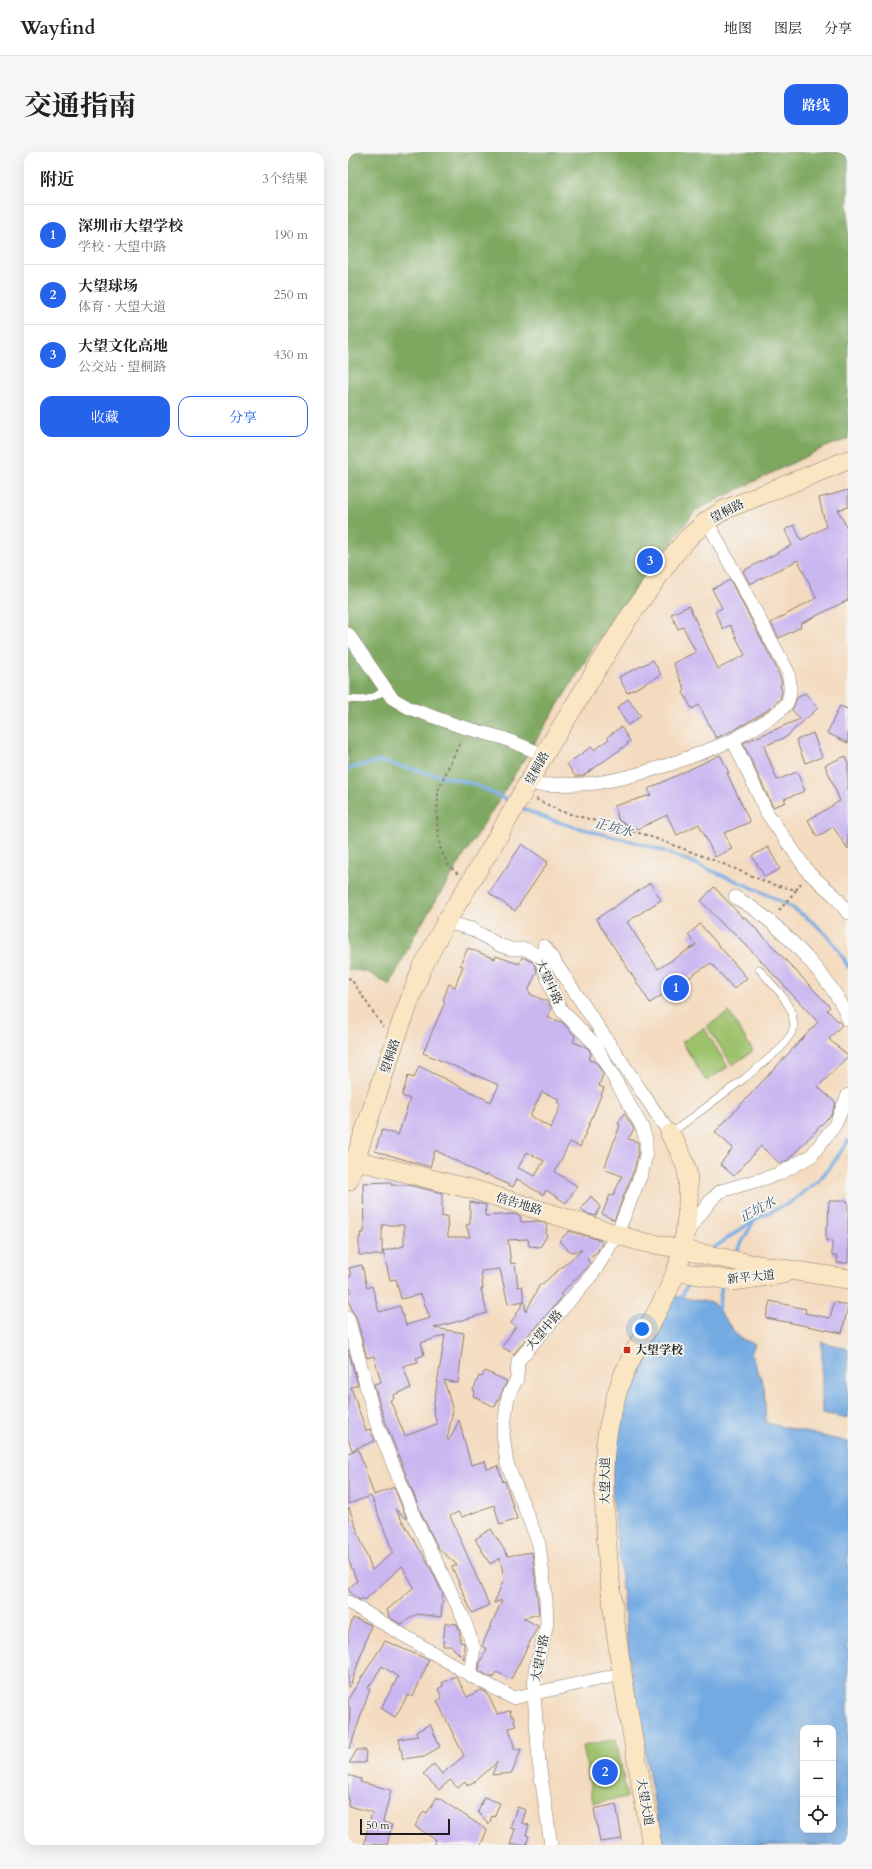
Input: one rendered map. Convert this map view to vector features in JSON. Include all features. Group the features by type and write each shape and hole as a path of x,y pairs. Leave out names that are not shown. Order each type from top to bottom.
{"street":[{"name":"望桐路","path":"348,1181 398,1032 421,970 446,922 470,884 510,814 531,785 544,755 628,620 675,553 689,537 707,521 724,510 848,460"},
{"path":"531,785 596,783 639,773 693,757 733,740 772,716 787,703 791,684 788,672 707,521"},
{"path":"348,634 385,690 392,698 409,708 467,728 503,738 544,755"},
{"path":"733,740 767,813 809,872 835,896 848,913"},
{"path":"735,897 758,912 789,938 823,977 845,1008 848,1020"},
{"name":"大望中路","path":"446,922 472,929 499,945 511,949 526,949 540,957 555,998 562,1011 594,1043 642,1126 646,1140 646,1155 642,1172 616,1236 594,1272 518,1361 517,1379 508,1396 506,1409 503,1434 507,1464 538,1544 546,1600 547,1624 535,1671 534,1694 539,1762 551,1845"},
{"path":"544,946 670,1134"},
{"path":"688,1250 690,1228 712,1199 722,1191 779,1174 811,1156 835,1125 848,1095"},
{"name":"大望大道","path":"652,1845 622,1674 609,1578 603,1478 609,1423 627,1366 681,1272 688,1250 686,1169 679,1148 670,1134"},
{"name":"信告地路","path":"355,1160 475,1190 616,1236 688,1250"},
{"name":"新平大道","path":"688,1250 750,1264 848,1279"},
{"name":"新平大道","path":"681,1272 722,1280 742,1280 803,1271"},
{"path":"348,1318 376,1422 414,1516 463,1617 474,1648 470,1675"},
{"path":"348,1602 470,1675 513,1698 622,1674"}],"lane":[{"path":"348,699 372,699 385,690"},
{"path":"670,1134 745,1078 780,1049 791,1034 794,1028 792,1012 781,994 759,968"}],"path":[{"path":"467,728 438,790 437,827 441,851 450,867 470,884"},
{"path":"531,785 536,799 560,811 646,835 716,861 771,884 796,890 770,922"},
{"path":"348,978 352,979 385,1028 398,1032"}],"green space":[{"path":"348,152 848,152 848,439 823,448 696,510 603,633 415,934 390,985 367,972 348,969"},
{"path":"729,1012 753,1051 732,1065 707,1026"},
{"path":"704,1028 728,1067 706,1081 682,1042"},
{"path":"616,1739 627,1797 593,1803 583,1746"}],"water":[{"path":"674,1296 713,1303 739,1338 755,1344 751,1354 764,1386 766,1423 848,1442 848,1845 662,1845 631,1675 611,1479 623,1398"},
{"path":"822,1342 848,1349 848,1418 822,1413"}],"building":[{"path":"848,490 848,507 838,510 848,530 848,600 800,624 801,627 779,638 771,623 816,598 798,560 750,584 743,571 792,545 785,530 794,525 801,540 826,527 819,498"},
{"path":"730,580 775,665 781,680 782,684 780,685 782,691 780,699 766,711 736,729 716,738 699,705 692,709 683,692 685,690 673,663 696,652 683,627 678,629 671,614 689,606 718,669 745,655 730,625 723,629 715,612 722,608 712,589"},
{"path":"653,660 661,675 627,693 619,677"},
{"path":"805,693 818,708 786,737 764,746 777,780 797,772 805,791 784,799 786,802 773,807 743,743 800,719 792,710 797,698"},
{"path":"628,699 641,716 628,725 617,708"},
{"path":"840,706 848,709 848,743 827,733"},
{"path":"621,727 630,741 627,743 628,744 583,776 575,776 567,764 591,747 594,750 609,739 607,737"},
{"path":"813,733 822,757 805,763 796,740"},
{"path":"720,755 750,822 724,833 732,849 715,857 699,824 677,835 667,815 638,829 619,821 614,806 651,795 648,789"},
{"path":"846,756 848,762 848,849 833,827 817,837 808,820 840,801 825,765"},
{"path":"522,844 548,862 515,911 489,893"},
{"path":"768,847 780,869 765,877 752,856"},
{"path":"650,883 661,900 627,922 658,969 696,945 688,935 700,924 747,978 734,989 711,963 650,1003 596,919"},
{"path":"714,887 743,918 745,917 830,1007 827,1010 842,1025 829,1039 848,1056 818,1087 836,1103 831,1115 788,1160 780,1164 761,1146 734,1176 720,1164 733,1148 715,1132 818,1022 746,945 730,929 728,930 701,901"},
{"path":"468,948 495,959 496,956 519,964 522,957 533,962 537,971 528,991 530,994 548,1002 551,1008 548,1018 562,1022 575,1036 573,1042 588,1048 591,1054 589,1060 596,1062 603,1074 599,1086 604,1088 580,1147 570,1142 555,1172 577,1186 566,1203 546,1190 543,1195 517,1179 513,1187 486,1174 485,1176 435,1150 430,1167 375,1151 382,1130 398,1135 410,1099 402,1096 408,1076 414,1078 419,1066 491,1102 499,1085 423,1053 445,1002 443,1000 449,984 455,987 463,966 460,965","holes":["542,1092 559,1099 557,1102 561,1104 551,1128 530,1116","527,1152 544,1161 535,1176 518,1168"]},
{"path":"624,1113 634,1129 628,1139 638,1142 638,1154 634,1170 614,1220 602,1214 610,1195 613,1196 622,1176 604,1169 620,1125 618,1124"},
{"path":"391,1182 391,1185 408,1185 442,1193 442,1217 447,1216 448,1237 470,1237 466,1225 470,1224 470,1202 486,1205 485,1216 515,1214 520,1216 521,1222 538,1221 547,1224 547,1236 540,1247 529,1246 528,1239 508,1240 511,1264 515,1263 518,1287 522,1286 526,1312 540,1284 542,1284 582,1250 571,1252 559,1241 569,1231 600,1240 602,1243 597,1252 587,1259 590,1263 588,1267 560,1294 563,1296 534,1330 533,1329 514,1354 502,1347 516,1326 511,1323 524,1301 508,1304 500,1269 481,1271 483,1289 481,1289 487,1313 434,1328 464,1333 458,1383 444,1380 453,1411 447,1439 449,1440 459,1420 471,1465 485,1461 487,1469 498,1466 503,1482 505,1481 517,1519 500,1525 494,1505 462,1517 458,1512 450,1516 489,1605 472,1613 452,1567 457,1565 438,1548 421,1513 384,1419 374,1384 381,1382 374,1356 367,1358 356,1316 352,1311 348,1297 348,1293 351,1292 348,1281 348,1276 351,1276 349,1268 362,1265 367,1288 372,1286 379,1312 400,1306 406,1325 430,1318 421,1294 401,1299 396,1279 390,1280 383,1251 404,1246 404,1225 382,1225 382,1255 359,1255 359,1237 361,1237 360,1233 364,1233 363,1183","holes":["445,1335 433,1409 437,1424 405,1436 390,1400 394,1399 393,1395 411,1388 403,1366 418,1362 416,1358 424,1355 421,1343"]},
{"path":"591,1196 600,1207 596,1216 585,1213 581,1208"},
{"path":"829,1201 848,1201 848,1263 837,1263 837,1256 832,1256 832,1241 826,1241"},
{"path":"770,1301 806,1309 805,1313 830,1318 834,1302 848,1306 842,1333 766,1318"},
{"path":"348,1349 358,1385 351,1387 366,1431 370,1429 375,1441 352,1450 348,1439"},
{"path":"485,1371 507,1381 495,1407 473,1396 475,1391 473,1390 479,1376 482,1377"},
{"path":"358,1449 374,1495 394,1487 407,1519 395,1509 428,1563 443,1594 441,1617 417,1614 401,1624 389,1617 387,1610 414,1587 402,1566 365,1600 363,1598 360,1600 348,1589 357,1581 348,1559 349,1508 372,1570 393,1552 371,1496 348,1504 348,1453"},
{"path":"491,1529 508,1556 532,1552 533,1559 539,1614 523,1618 538,1626 511,1679 496,1672 493,1678 479,1671 480,1662 487,1649 482,1646 502,1600 494,1603 504,1579 500,1558 490,1564 475,1539"},
{"path":"353,1618 371,1625 350,1687 348,1687 348,1634"},
{"path":"445,1623 457,1624 460,1633 460,1642 464,1643 464,1659 451,1646 443,1646"},
{"path":"385,1641 429,1660 413,1697 408,1695 395,1717 381,1708 398,1677 382,1666 368,1688 370,1689 350,1748 348,1748 350,1708 348,1707 348,1699"},
{"path":"456,1676 467,1697 481,1690 487,1693 497,1714 510,1711 516,1726 509,1728 515,1750 521,1749 512,1773 492,1775 497,1762 476,1781 467,1785 465,1782 458,1788 450,1780 439,1790 423,1774 434,1764 442,1774 464,1756 437,1701 442,1698 438,1689 443,1686 442,1683"},
{"path":"430,1724 440,1747 424,1756 403,1759 399,1739 418,1736 416,1732"},
{"path":"357,1750 366,1750 365,1763 349,1763"},
{"path":"348,1775 361,1779 360,1782 391,1790 383,1822 392,1825 387,1845 364,1844 372,1812 348,1806"},
{"path":"437,1797 487,1830 481,1845 433,1845 436,1840 415,1826 424,1811 427,1813"},
{"path":"484,1797 500,1803 489,1824 478,1812"},
{"path":"616,1804 622,1839 600,1842 594,1809"},
{"path":"517,1807 526,1810 522,1823 529,1825 526,1835 529,1836 526,1845 510,1845 515,1829 510,1828"}],"waterway":[{"name":"正坑水","path":"348,769 379,761 474,784 511,802"},
{"name":"正坑水","path":"520,807 567,825 648,846 760,891 778,900 811,921 826,934 838,949 848,967"},
{"name":"正坑水","path":"712,1249 754,1220 791,1202 818,1181 832,1165 848,1141"},
{"path":"734,1256 754,1221"},
{"name":"正坑水","path":"681,1298 690,1280"},
{"path":"718,1310 722,1285"}],"place":[{"name":"大望文化高地","path":"650,561"},
{"name":"深圳市大望学校","path":"676,988"},
{"name":"大望学校","path":"627,1350"},
{"name":"大望球场","path":"605,1772"}]}
